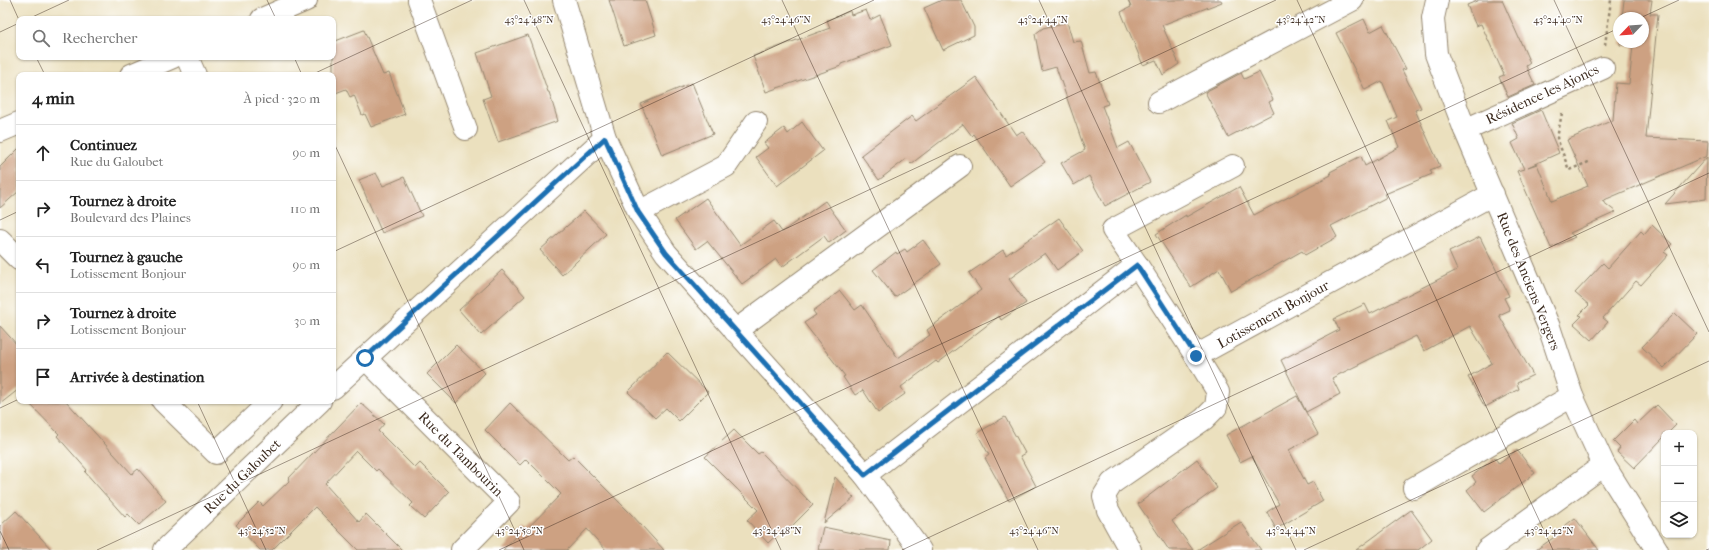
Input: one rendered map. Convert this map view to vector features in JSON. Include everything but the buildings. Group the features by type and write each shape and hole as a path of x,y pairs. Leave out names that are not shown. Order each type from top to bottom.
{"street":[{"path":"269,16 306,0"},
{"path":"418,0 466,129"},
{"path":"564,0 605,138 638,212 666,253 865,475 920,550"},
{"path":"1159,102 1352,0"},
{"name":"Rue des Anciens Vergers","path":"1437,0 1433,18 1436,54 1465,130 1549,326 1572,396 1604,465 1657,550"},
{"path":"138,72 166,60"},
{"path":"188,60 194,72"},
{"name":"Résidence les Ajoncs","path":"1465,130 1603,68"},
{"path":"638,212 726,166 756,122"},
{"path":"0,131 16,124"},
{"path":"336,382 365,358 605,138"},
{"path":"735,330 960,166"},
{"path":"1130,550 1108,510 1104,496 1112,482 1204,419 1216,407 1218,392 1113,230 1233,166"},
{"name":"Lotissement Bonjour","path":"1196,356 1493,194"},
{"path":"0,240 16,256"},
{"path":"865,475 1137,265"},
{"name":"Rue du Tambourin","path":"365,358 509,502 462,550"},
{"path":"1414,488 1572,396"},
{"path":"166,404 216,453 268,404"},
{"name":"Rue du Galoubet","path":"165,550 317,404"},
{"path":"1487,550 1604,465"}],"path":[{"name":"Résidence les Ajoncs","path":"1603,68 1611,0"},
{"path":"1568,84 1557,138 1569,170 1591,160"}],"route":[{"path":"365,358 605,138 638,212 666,253 865,475 1137,265 1196,356"}]}
